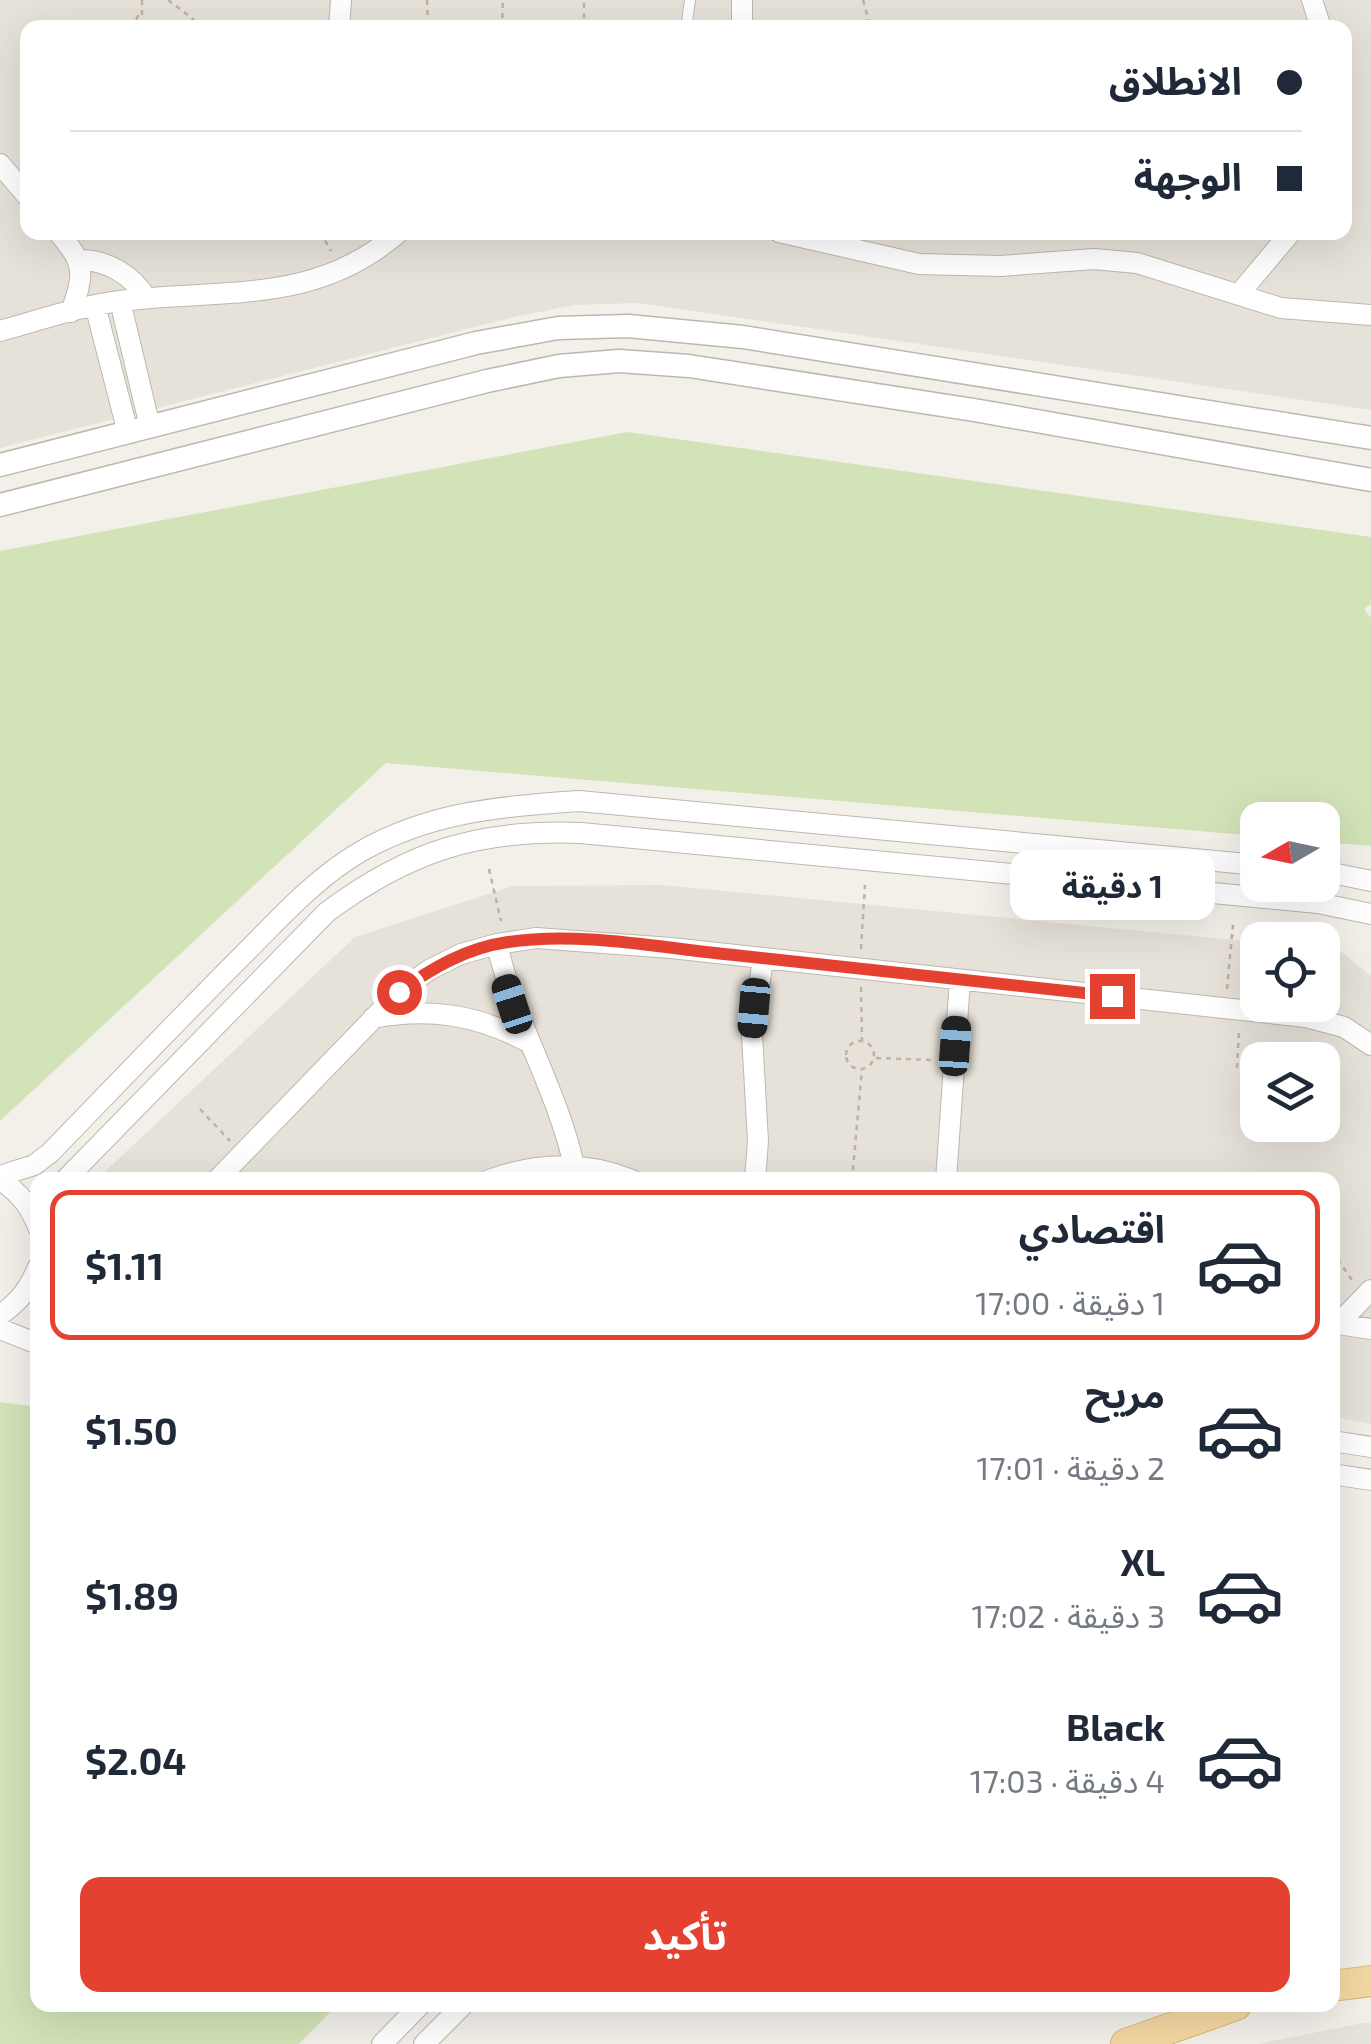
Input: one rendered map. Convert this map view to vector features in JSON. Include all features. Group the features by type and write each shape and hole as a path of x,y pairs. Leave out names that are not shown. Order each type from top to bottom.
{"main road":[{"path":"1340,1985 1371,1982"},
{"path":"1126,2044 1213,2012"}],"street":[{"path":"0,164 20,188"},
{"path":"64,240 79,260 82,281 71,312"},
{"path":"0,330 95,304 264,292 343,269 378,251 390,240"},
{"path":"812,240 932,265 1000,266 1094,258 1137,263 1303,312 1371,315"},
{"path":"1239,294 1284,240"},
{"path":"79,260 116,269 136,284 146,298"},
{"path":"120,301 139,430"},
{"path":"95,304 139,430"},
{"path":"0,465 476,343 558,328 628,326 743,338 1371,438"},
{"path":"0,505 488,382 559,366 618,362 688,366 955,407 1371,480"},
{"path":"0,1178 50,1153 309,890 359,852 450,816 502,805 579,801 1240,863"},
{"path":"72,1172 327,912 364,884 404,863 446,846 490,836 536,832 601,835 1318,903 1371,914"},
{"path":"1340,875 1371,882"},
{"path":"225,1172 399,992 428,970 461,954 536,938 764,958 1233,1009 1331,1022 1371,1045"},
{"path":"502,943 506,984 553,1094 574,1166"},
{"path":"756,1172 758,1141 752,1035 764,958"},
{"path":"947,1172 960,980"},
{"path":"373,1018 419,1012 464,1016 528,1042"},
{"path":"518,1172 574,1166 607,1172"},
{"path":"0,1178 30,1209"},
{"path":"0,1316 24,1294 30,1282"},
{"path":"1340,1320 1367,1294"},
{"path":"1340,1325 1371,1330"},
{"path":"0,1330 30,1341"},
{"path":"1340,1442 1371,1446"},
{"path":"1340,1475 1371,1480"},
{"path":"382,2044 413,2012"},
{"path":"424,2044 455,2012"}],"path":[{"path":"142,0 142,20"},
{"path":"168,0 193,20"},
{"path":"136,20 142,10"},
{"path":"325,240 343,269"},
{"path":"489,869 502,943"},
{"path":"862,1040 860,969 865,885"},
{"path":"1233,926 1237,1068"},
{"path":"862,1040 871,1046 874,1058 862,1069 852,1067 845,1054 849,1045 862,1040"},
{"path":"874,1058 934,1060"},
{"path":"853,1172 862,1069"},
{"path":"200,1109 243,1154"},
{"path":"1340,1261 1367,1294"}],"shaded area":[{"path":"0,0 1371,0 1371,410 638,303 575,305 514,317 0,448"},
{"path":"662,885 1240,940 1240,1022 1340,1022 1340,951 1371,976 1371,1424 1340,1418 1340,1172 105,1172 355,937 513,886"},
{"path":"1371,2023 1371,2044 1258,2044"}],"green space":[{"path":"627,432 1371,537 1371,604 1364,609 1371,618 1371,846 1340,843 1340,802 1240,802 1240,835 386,763 0,1121 0,551"},
{"path":"0,1402 30,1406 30,2012 330,2012 299,2044 0,2044"}],"route":[{"path":"399,992 428,970 461,954 536,938 671,948 1112,996"}]}
